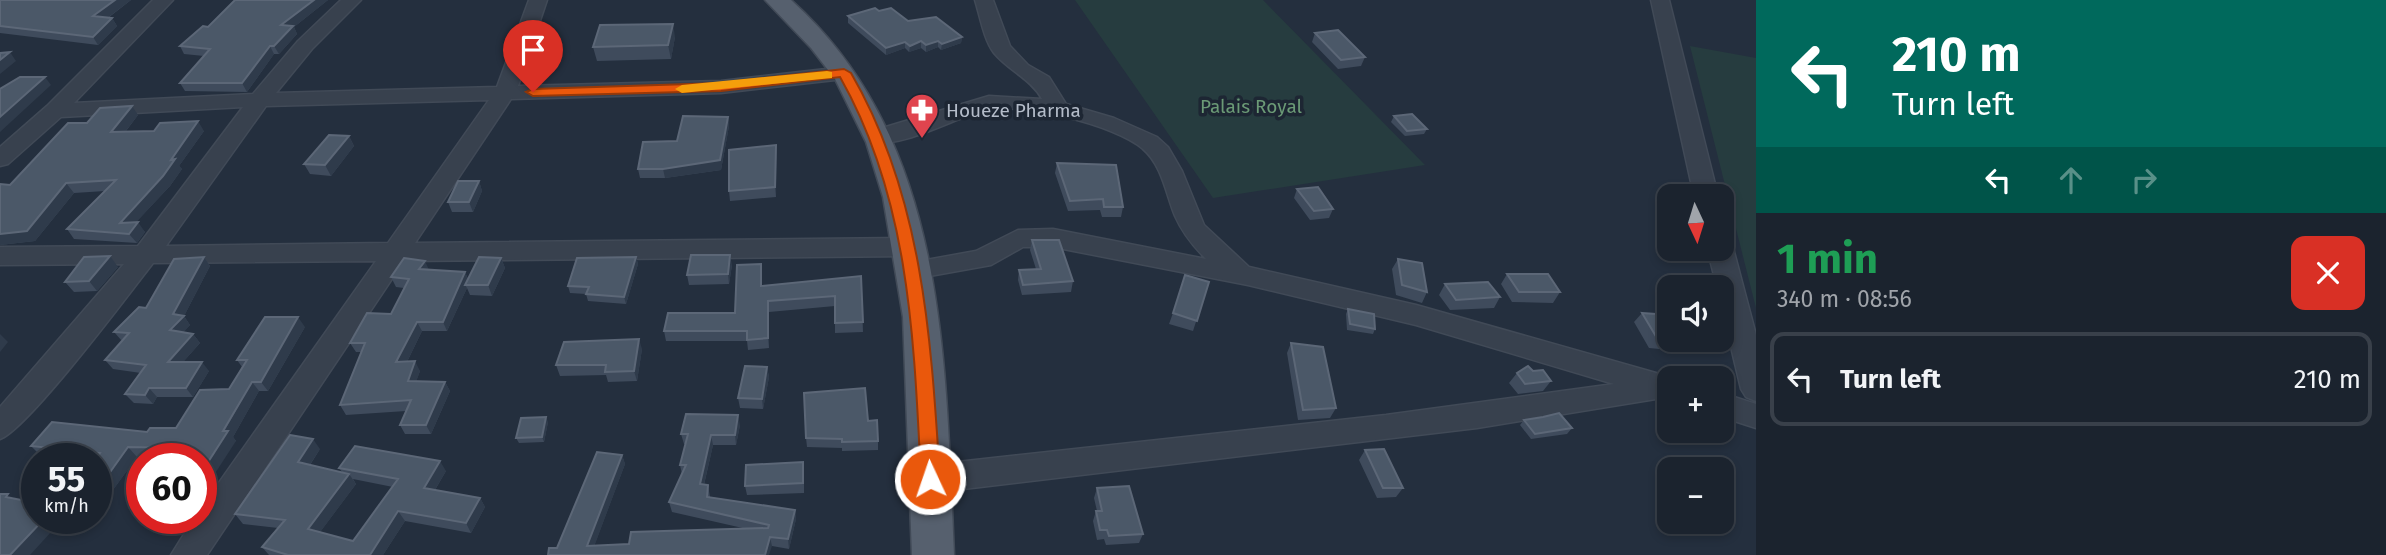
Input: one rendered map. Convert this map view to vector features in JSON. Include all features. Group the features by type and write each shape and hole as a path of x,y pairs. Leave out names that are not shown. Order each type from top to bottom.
{"main road":[{"path":"776,0 811,33 844,73 868,114 892,180 911,259 923,340 933,555"}],"street":[{"path":"0,159 55,111 164,0"},
{"path":"0,427 147,253 261,100 317,33 352,0"},
{"path":"188,555 505,93 538,0"},
{"path":"984,0 1000,48 1021,69 1042,81 1059,111"},
{"path":"1660,0 1703,184"},
{"path":"55,111 261,100 721,87 844,73"},
{"path":"877,137 904,132 988,102 1024,102 1113,125 1149,140 1165,161 1184,213 1198,238 1215,255 1248,276"},
{"path":"0,256 147,253 982,259 1018,239 1034,237 1113,248 1416,315 1657,385"},
{"path":"1723,261 1756,389"},
{"path":"930,479 1081,459 1438,422 1657,389"},
{"path":"1734,409 1756,416"}],"green space":[{"name":"Palais Royal","path":"1075,0 1263,0 1425,165 1213,198"},
{"path":"1690,46 1756,58 1756,308 1734,221 1734,184 1725,184"}],"building":[{"path":"0,0 115,0 93,16 112,18 93,37 0,26"},
{"path":"235,0 314,0 281,25 293,26 274,46 270,46 242,83 180,83 210,49 180,46 203,26 208,27"},
{"path":"875,8 879,11 891,8 908,21 936,17 962,37 942,44 938,41 926,45 921,41 910,46 905,42 886,48 848,16"},
{"path":"673,24 668,45 593,47 600,25"},
{"path":"1338,30 1365,57 1341,60 1315,33"},
{"path":"10,52 0,60 0,53"},
{"path":"20,77 45,77 0,117 0,89"},
{"path":"132,106 111,132 154,131 160,123 198,121 163,176 120,223 138,222 129,234 67,229 116,180 66,183 27,231 0,234 0,184 10,185 68,123 87,123 100,108"},
{"path":"1412,114 1427,129 1407,131 1394,116"},
{"path":"683,116 728,117 720,160 663,169 638,169 643,142 677,141"},
{"path":"329,135 349,136 325,165 304,164"},
{"path":"776,145 775,187 729,191 729,150"},
{"path":"1057,163 1116,165 1123,207 1104,207 1103,199 1070,201"},
{"path":"458,181 479,181 469,202 448,202"},
{"path":"1318,187 1333,209 1314,211 1297,189"},
{"path":"1032,240 1059,240 1073,281 1023,285 1019,270 1041,269"},
{"path":"691,255 730,255 728,274 687,275"},
{"path":"110,256 89,281 65,282 84,257"},
{"path":"204,257 173,314 184,316 170,330 193,334 168,362 202,362 186,388 149,388 145,395 125,394 146,365 105,360 129,333 114,332 139,307 146,308 174,259"},
{"path":"479,257 501,258 488,285 465,285"},
{"path":"636,257 624,297 586,294 589,287 568,286 577,258"},
{"path":"404,258 425,261 419,269 465,272 443,322 417,322 396,362 415,361 408,381 445,382 426,425 400,425 411,400 340,405 365,343 350,343 367,313 391,314 409,279 391,277"},
{"path":"1398,259 1422,263 1427,292 1402,285"},
{"path":"761,264 761,286 861,276 863,322 835,323 835,296 768,301 768,338 747,340 747,331 664,331 668,313 735,313 737,265"},
{"path":"1507,274 1548,274 1560,292 1519,292"},
{"path":"1185,275 1209,282 1197,321 1173,313"},
{"path":"1488,282 1500,297 1456,300 1445,284"},
{"path":"1348,309 1374,314 1375,329 1350,324"},
{"path":"1642,313 1657,314 1657,338"},
{"path":"265,317 298,317 261,382 252,382 223,431 228,431 217,448 217,443 126,443 126,450 112,469 112,443 34,443 52,422 147,432 150,428 176,428 200,390 229,389 247,360 237,360"},
{"path":"639,339 634,371 605,372 606,365 556,365 564,342"},
{"path":"1291,343 1323,347 1336,408 1303,410"},
{"path":"745,366 767,367 762,399 738,398"},
{"path":"1528,366 1533,371 1543,370 1551,381 1525,384 1517,373"},
{"path":"865,388 868,421 877,420 878,441 842,442 842,439 806,438 804,393"},
{"path":"1559,413 1572,428 1535,434 1524,420 1543,417"},
{"path":"686,414 738,415 735,435 711,435 700,484 708,485 707,497 795,510 788,539 770,537 765,555 548,555 549,548 557,548 597,452 622,455 587,546 629,544 631,532 768,528 769,525 669,502 686,465 680,465 688,434 681,434"},
{"path":"546,417 542,437 516,438 521,418"},
{"path":"290,435 313,439 298,462 349,474 308,529 353,541 398,479 339,468 355,446 440,461 424,488 480,498 466,523 398,511 370,555 288,555 262,547 285,520 235,514"},
{"path":"1384,449 1403,488 1383,488 1365,450"},
{"path":"803,462 803,483 745,486 746,465"},
{"path":"1129,486 1143,534 1109,536 1107,530 1100,530 1096,511 1102,511 1097,488"},
{"path":"0,494 8,494 6,497 21,500 21,534 30,534 10,555 0,555"}],"slow traffic":[{"path":"682,89 827,75"}],"place":[{"name":"Houeze Pharma","path":"922,140"}],"route":[{"path":"533,92 614,92 721,87 844,73 868,114 877,137 892,180 908,247 923,340 930,479"}]}
